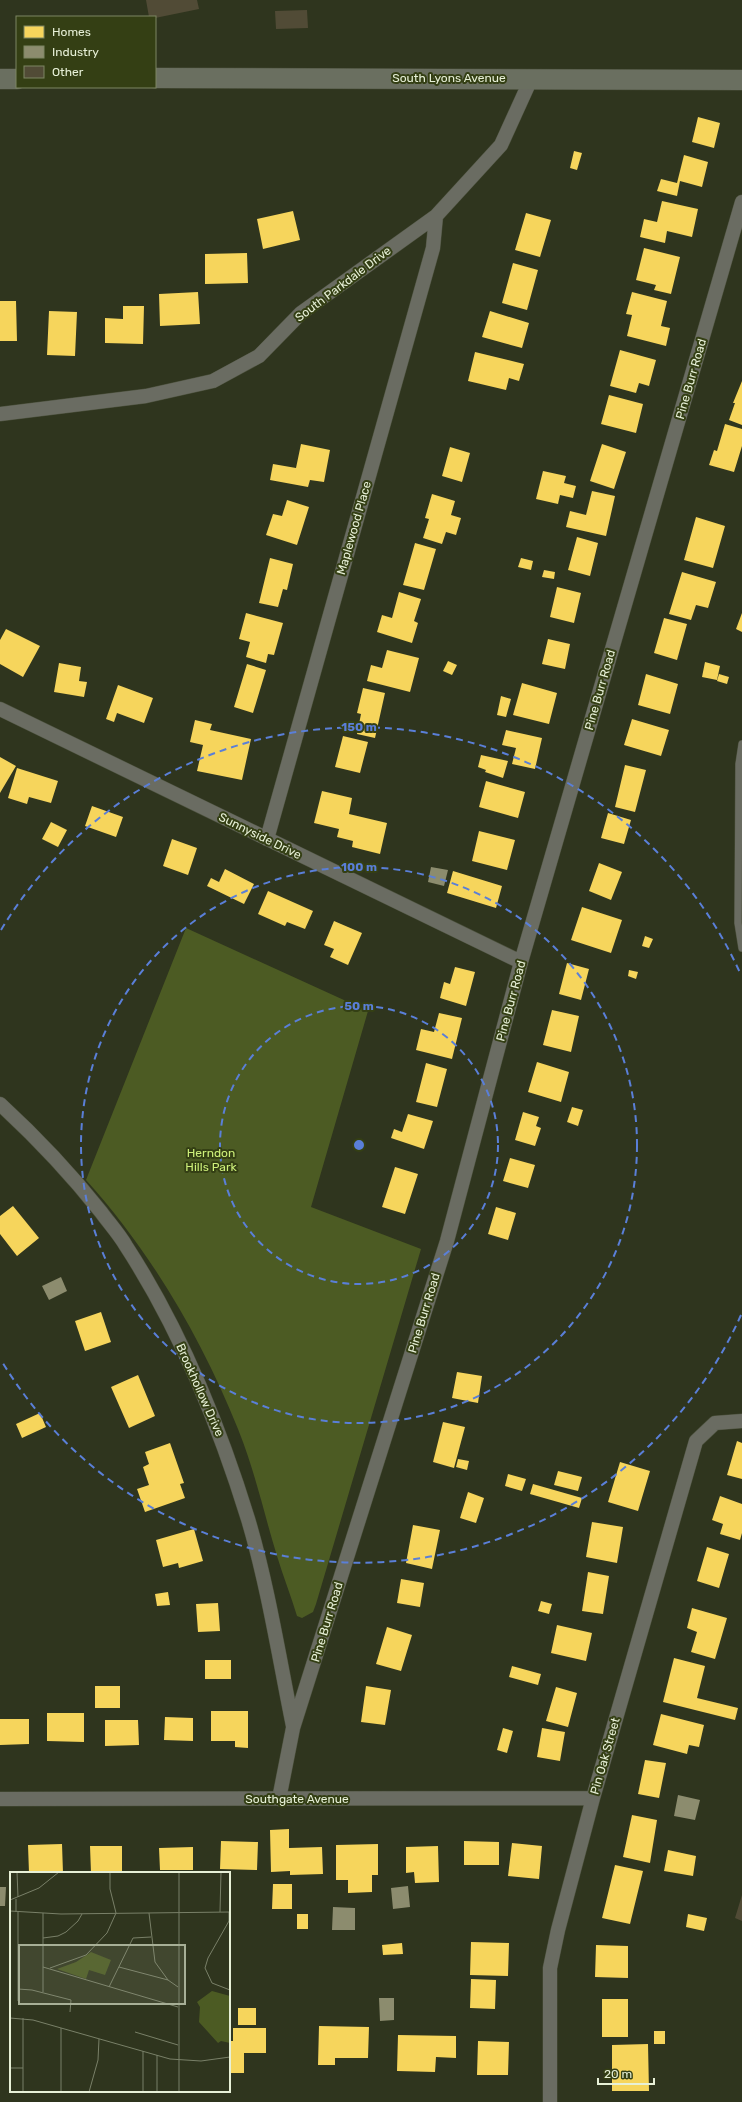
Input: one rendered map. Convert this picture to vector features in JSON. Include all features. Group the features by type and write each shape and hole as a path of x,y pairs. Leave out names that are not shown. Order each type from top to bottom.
{"street":[{"name":"South Lyons Avenue","path":"156,78 742,80"},
{"path":"0,79 16,79"},
{"name":"South Parkdale Drive","path":"0,414 146,396 213,381 259,356 301,313 436,216 501,145 531,79"},
{"name":"Pine Burr Road","path":"279,1799 294,1728 447,1241 521,962 742,202"},
{"name":"Maplewood Place","path":"267,839 433,248 436,216"},
{"name":"Sunnyside Drive","path":"0,708 521,962"},
{"name":"Brookhollow Drive","path":"0,1104 37,1138 76,1180 126,1244 188,1358 221,1438 248,1520 269,1603 294,1728"},
{"name":"Pin Oak Street","path":"550,2102 550,1968 558,1930 593,1798 696,1441 715,1423 742,1420"},
{"name":"Southgate Avenue","path":"0,1799 593,1798"}],"lane":[{"path":"742,744 739,764 738,907 738,923 742,948"}],"green space":[{"name":"Herndon Hills Park","path":"186,928 368,1011 311,1207 421,1249 316,1604 313,1612 302,1618 297,1616 272,1540 244,1445 224,1395 208,1362 173,1298 153,1267 110,1208 86,1180"}],"building: Homes":[{"path":"698,117 720,123 714,148 692,142"},
{"path":"574,151 582,153 577,170 570,168"},
{"path":"684,155 708,162 702,187 680,181 677,196 657,191 661,179 677,183"},
{"path":"662,201 698,209 692,237 667,231 665,243 640,237 644,219 657,222"},
{"path":"293,211 300,240 263,249 257,219"},
{"path":"526,213 551,220 540,257 515,250"},
{"path":"644,248 680,257 671,294 654,290 656,285 636,280"},
{"path":"247,253 248,283 205,284 205,254"},
{"path":"513,263 538,270 527,310 502,303"},
{"path":"198,292 200,324 160,326 159,294"},
{"path":"632,292 667,301 661,326 670,328 666,346 627,336 632,315 626,314"},
{"path":"0,301 16,301 17,341 0,341"},
{"path":"123,306 144,306 143,344 105,343 105,318 123,319"},
{"path":"49,311 77,312 75,356 47,355"},
{"path":"490,311 529,323 522,348 482,337"},
{"path":"620,350 656,360 649,386 639,383 636,393 610,386"},
{"path":"475,352 524,364 519,381 509,378 506,390 468,381"},
{"path":"742,381 742,425 729,420 735,403 733,403"},
{"path":"609,395 643,404 636,433 601,424"},
{"path":"725,424 742,429 742,446 734,472 709,465 714,450 717,451"},
{"path":"301,444 330,450 324,482 310,480 308,487 270,480 273,464 296,468"},
{"path":"602,444 626,452 614,489 590,481"},
{"path":"450,447 470,453 462,482 442,476"},
{"path":"543,471 566,476 564,483 576,486 573,498 560,495 558,504 536,499"},
{"path":"592,491 615,496 606,536 566,527 570,511 586,515"},
{"path":"432,494 455,501 451,515 461,518 456,535 446,532 442,544 423,538 429,519 425,518"},
{"path":"287,500 309,507 297,545 266,535 273,514 282,516"},
{"path":"696,517 725,526 713,568 684,560"},
{"path":"577,537 598,543 590,576 568,570"},
{"path":"415,543 436,549 424,590 403,585"},
{"path":"270,558 293,564 287,590 283,589 278,607 259,603"},
{"path":"521,558 533,561 531,570 518,567"},
{"path":"544,570 555,572 554,579 542,577"},
{"path":"682,572 716,582 708,608 696,605 691,620 669,614"},
{"path":"557,587 581,593 574,623 550,617"},
{"path":"399,592 421,599 414,621 418,623 412,643 377,632 382,615 392,618"},
{"path":"246,613 283,623 274,655 268,654 266,663 246,657 250,642 239,639"},
{"path":"742,613 742,632 736,629"},
{"path":"664,618 687,624 677,660 654,653"},
{"path":"6,629 40,646 23,677 0,664 0,640"},
{"path":"548,639 570,644 565,669 542,664"},
{"path":"387,650 419,658 410,692 367,681 371,665 382,668"},
{"path":"448,661 457,665 452,675 443,671"},
{"path":"705,662 720,666 717,680 702,677"},
{"path":"59,663 81,667 79,681 87,682 84,697 54,692"},
{"path":"247,664 266,670 253,713 234,707"},
{"path":"646,674 678,684 670,714 638,705"},
{"path":"719,674 729,677 727,684 717,681"},
{"path":"522,683 557,693 549,724 513,715"},
{"path":"118,685 153,698 144,723 117,713 114,722 106,719"},
{"path":"363,688 385,693 375,738 357,734 361,714 357,713"},
{"path":"501,696 511,699 506,717 497,715"},
{"path":"632,719 669,730 661,756 624,745"},
{"path":"195,720 212,724 210,730 251,739 242,780 197,771 203,745 190,742"},
{"path":"506,730 542,738 535,769 512,764 516,748 502,745"},
{"path":"343,736 368,742 360,773 335,767"},
{"path":"481,755 508,761 503,778 485,772 486,770 478,767"},
{"path":"0,757 16,766 0,793"},
{"path":"625,765 646,770 635,812 615,807"},
{"path":"17,768 58,781 51,803 29,797 27,804 8,798"},
{"path":"486,781 525,792 518,818 479,807"},
{"path":"322,791 352,798 349,814 387,823 380,854 352,847 353,841 337,837 339,829 314,823"},
{"path":"92,806 123,817 116,837 85,826"},
{"path":"608,813 631,820 624,844 601,838"},
{"path":"51,822 67,830 58,847 42,839"},
{"path":"479,831 515,840 507,870 472,861"},
{"path":"172,839 197,848 188,875 163,866"},
{"path":"599,863 622,872 611,900 589,891"},
{"path":"225,869 254,884 244,904 207,886 211,878 219,882"},
{"path":"453,871 502,886 496,908 447,893"},
{"path":"268,891 313,911 305,929 287,922 285,926 258,914"},
{"path":"582,907 622,920 611,953 571,940"},
{"path":"334,921 362,933 348,965 330,957 334,949 324,945"},
{"path":"645,936 653,939 649,948 642,946"},
{"path":"567,963 589,969 581,1000 559,994"},
{"path":"455,967 475,972 466,1006 440,998 444,982 450,984"},
{"path":"629,970 638,972 636,979 628,976"},
{"path":"552,1010 579,1016 571,1052 543,1045"},
{"path":"439,1013 462,1018 452,1059 416,1050 421,1029 434,1032"},
{"path":"537,1062 569,1072 561,1102 528,1092"},
{"path":"426,1063 447,1069 437,1107 416,1102"},
{"path":"572,1107 583,1110 578,1126 567,1122"},
{"path":"523,1112 539,1117 536,1126 541,1128 535,1146 515,1140"},
{"path":"408,1114 433,1121 424,1149 391,1138 394,1129 402,1132"},
{"path":"510,1158 535,1165 528,1188 503,1181"},
{"path":"395,1167 418,1174 405,1214 382,1207"},
{"path":"13,1206 39,1238 17,1256 0,1234 0,1216"},
{"path":"496,1207 516,1213 508,1240 488,1234"},
{"path":"101,1312 111,1342 85,1351 75,1321"},
{"path":"457,1372 482,1376 478,1403 452,1398"},
{"path":"138,1375 155,1416 129,1428 111,1387"},
{"path":"40,1413 46,1427 22,1438 16,1424"},
{"path":"443,1422 465,1427 454,1468 433,1462"},
{"path":"737,1441 742,1443 742,1479 727,1475"},
{"path":"170,1443 184,1483 180,1484 185,1498 145,1512 137,1489 149,1485 143,1467 149,1464 145,1452"},
{"path":"458,1459 469,1461 467,1470 456,1467"},
{"path":"620,1462 650,1471 638,1511 608,1502"},
{"path":"558,1471 582,1477 578,1491 554,1485"},
{"path":"508,1474 526,1479 522,1491 505,1486"},
{"path":"533,1484 582,1498 579,1508 530,1494"},
{"path":"468,1492 484,1498 476,1523 460,1518"},
{"path":"720,1496 742,1504 742,1533 740,1540 720,1534 723,1524 712,1520"},
{"path":"592,1522 623,1527 617,1563 586,1557"},
{"path":"413,1525 440,1530 432,1569 406,1563"},
{"path":"194,1529 203,1561 179,1568 178,1563 163,1567 156,1540"},
{"path":"707,1547 729,1554 719,1588 697,1581"},
{"path":"588,1572 609,1576 603,1614 582,1611"},
{"path":"401,1579 424,1583 420,1607 397,1603"},
{"path":"168,1592 170,1605 157,1606 155,1594"},
{"path":"541,1601 552,1604 549,1614 538,1611"},
{"path":"218,1603 220,1631 198,1632 196,1604"},
{"path":"692,1608 727,1618 715,1659 691,1652 697,1632 687,1628"},
{"path":"557,1625 592,1633 586,1661 551,1653"},
{"path":"387,1627 412,1635 401,1671 376,1664"},
{"path":"674,1658 705,1666 697,1698 738,1708 735,1720 663,1702"},
{"path":"205,1660 231,1660 231,1679 205,1679"},
{"path":"512,1666 541,1674 538,1685 509,1677"},
{"path":"95,1686 120,1686 120,1708 95,1708"},
{"path":"366,1686 391,1690 385,1725 361,1722"},
{"path":"556,1687 577,1693 568,1727 546,1721"},
{"path":"211,1711 248,1711 248,1748 235,1747 235,1741 211,1741"},
{"path":"47,1713 84,1713 84,1742 47,1741"},
{"path":"661,1714 704,1725 699,1747 689,1745 687,1754 653,1745"},
{"path":"165,1717 193,1718 193,1741 164,1740"},
{"path":"0,1719 29,1719 29,1744 0,1745"},
{"path":"105,1720 138,1720 139,1745 105,1746"},
{"path":"503,1728 513,1731 507,1753 497,1750"},
{"path":"542,1728 565,1732 560,1761 537,1757"},
{"path":"645,1760 666,1763 659,1798 638,1794"},
{"path":"632,1815 657,1820 650,1863 623,1857"},
{"path":"289,1829 289,1848 322,1847 323,1874 290,1875 290,1871 271,1872 270,1830"},
{"path":"221,1841 258,1842 257,1870 220,1869"},
{"path":"464,1841 499,1842 499,1865 464,1865"},
{"path":"512,1843 542,1846 539,1879 508,1876"},
{"path":"62,1844 63,1872 29,1872 28,1845"},
{"path":"378,1844 378,1875 372,1875 372,1892 348,1893 348,1880 336,1880 336,1845"},
{"path":"90,1846 122,1846 122,1871 91,1872"},
{"path":"438,1846 439,1882 415,1883 414,1872 406,1873 406,1847"},
{"path":"193,1847 193,1870 160,1870 159,1848"},
{"path":"668,1850 696,1856 693,1876 664,1871"},
{"path":"615,1865 643,1871 630,1924 602,1918"},
{"path":"273,1884 292,1884 292,1909 272,1909"},
{"path":"297,1914 308,1914 308,1929 297,1929"},
{"path":"688,1914 707,1918 704,1931 686,1927"},
{"path":"471,1942 509,1943 508,1976 470,1975"},
{"path":"402,1943 403,1954 383,1955 382,1945"},
{"path":"596,1945 628,1946 628,1978 595,1977"},
{"path":"471,1979 496,1980 495,2009 470,2008"},
{"path":"602,1999 628,1999 628,2037 602,2037"},
{"path":"238,2008 256,2008 256,2025 238,2025"},
{"path":"319,2026 369,2027 368,2058 335,2058 335,2065 318,2065"},
{"path":"233,2028 266,2028 266,2053 244,2053 244,2073 230,2073 230,2041 233,2041"},
{"path":"654,2031 665,2031 665,2044 654,2044"},
{"path":"398,2035 456,2036 456,2058 436,2057 435,2072 397,2071"},
{"path":"478,2041 509,2042 508,2075 477,2075"},
{"path":"648,2044 649,2091 612,2091 612,2045"}],"building: Industry":[{"path":"431,867 448,870 444,886 428,882"},
{"path":"61,1277 67,1291 49,1300 42,1286"},
{"path":"678,1795 700,1800 695,1820 674,1816"},
{"path":"408,1886 410,1907 393,1909 391,1888"},
{"path":"0,1887 6,1887 5,1906 0,1906"},
{"path":"333,1907 355,1908 355,1930 332,1930"},
{"path":"379,1998 394,1998 394,2020 380,2021"}],"building: Other":[{"path":"146,0 197,0 199,9 156,18 156,16 149,16"},
{"path":"307,10 308,28 276,29 275,11"},
{"path":"742,1895 742,1921 735,1918"}]}
